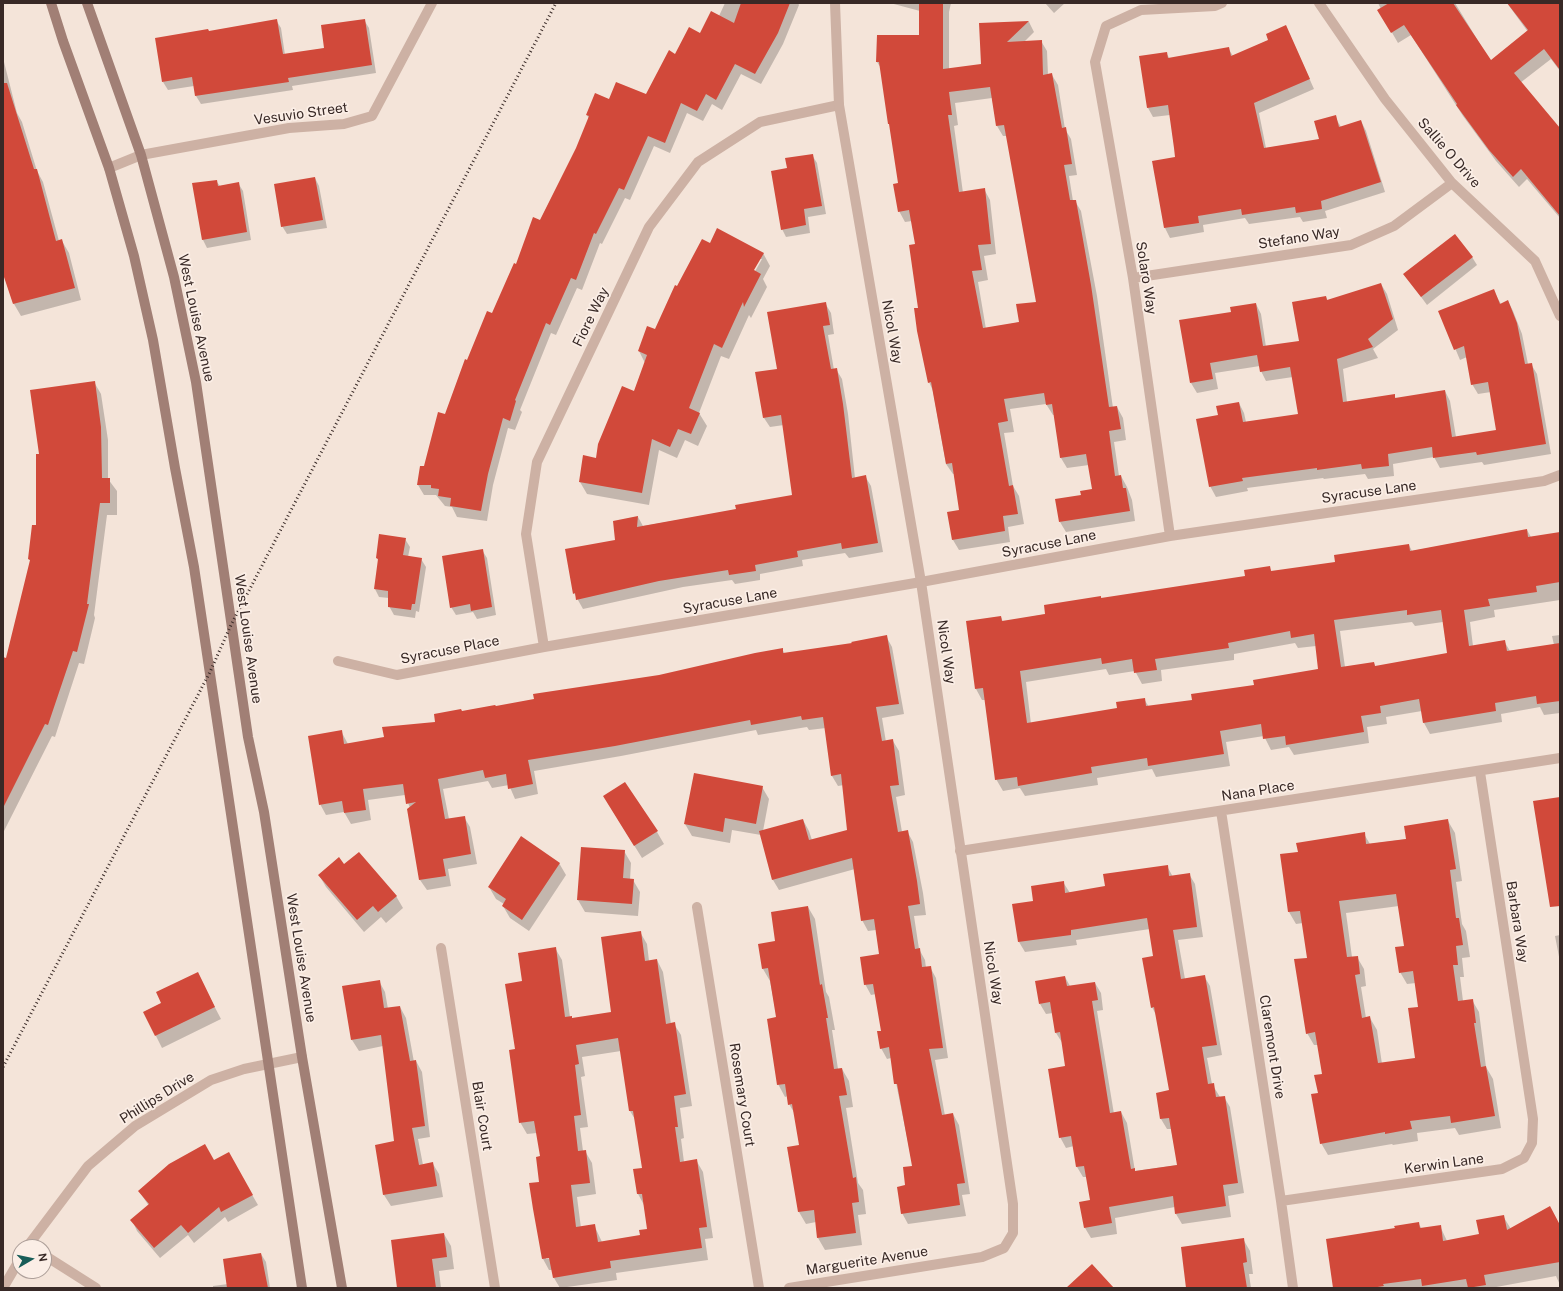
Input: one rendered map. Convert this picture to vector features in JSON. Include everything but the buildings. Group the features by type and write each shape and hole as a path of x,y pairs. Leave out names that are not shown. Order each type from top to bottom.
{"main road":[{"path":"51,3 63,41 109,168 134,256 153,340 194,567 267,1064 302,1288"},
{"name":"West Louise Avenue","path":"87,3 141,155 174,277 196,382 246,722 264,812 302,1057 342,1288"}],"street":[{"name":"Vesuvio Street","path":"109,168 141,155 289,128 344,124 372,116 432,3"},
{"name":"Nicol Way","path":"835,3 839,105 921,582 1012,1196 1014,1233 1004,1248 982,1257 950,1262"},
{"name":"Solaro Way","path":"1170,536 1133,278 1095,62 1106,26 1141,10 1215,6 1222,3"},
{"name":"Sallie O Drive","path":"1319,3 1385,99 1452,183 1535,261 1560,316"},
{"name":"Fiore Way","path":"544,647 526,534 536,462 649,228 698,162 760,122 839,105"},
{"name":"Stefano Way","path":"1133,278 1351,245 1394,226 1452,183"},
{"name":"Syracuse Lane","path":"544,647 921,582 1170,536 1544,481 1560,475"},
{"name":"Syracuse Place","path":"338,661 397,675 544,647"},
{"name":"Nana Place","path":"960,851 1480,772 1560,758"},
{"name":"Barbara Way","path":"1480,772 1526,1076"},
{"name":"Claremont Drive","path":"1221,811 1293,1288"},
{"name":"Rosemary Court","path":"697,907 759,1288"},
{"name":"Blair Court","path":"441,948 495,1288"},
{"name":"Phillips Drive","path":"34,1239 88,1166 135,1126 212,1080 244,1069 302,1057"},
{"name":"Kerwin Lane","path":"1281,1201 1502,1169 1524,1158 1532,1143 1533,1119 1526,1076"},
{"path":"52,1260 96,1288"},
{"name":"Marguerite Avenue","path":"789,1288 950,1262"},
{"path":"3,1288 12,1273"}],"railway":[{"path":"3,1067 210,672 231,625 556,3"}]}
